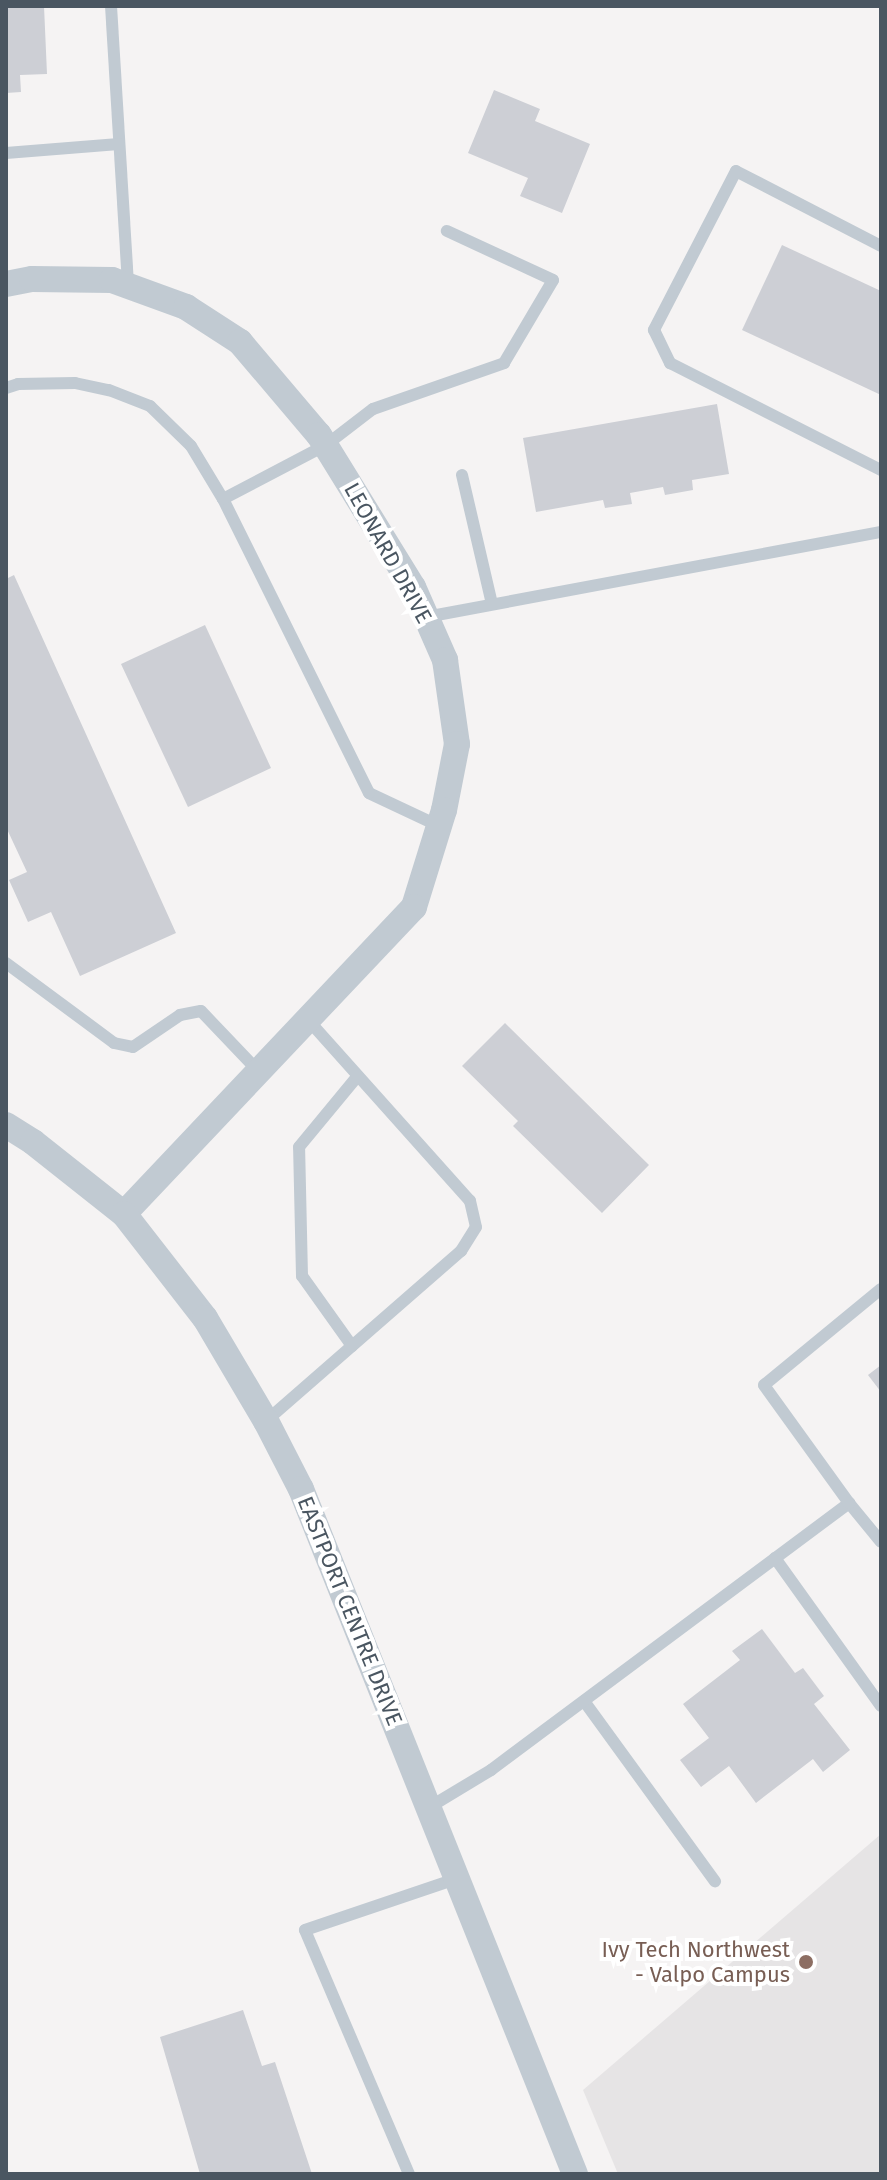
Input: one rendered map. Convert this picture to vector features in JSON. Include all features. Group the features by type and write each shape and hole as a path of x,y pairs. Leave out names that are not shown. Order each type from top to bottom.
{"street":[{"name":"LEONARD DRIVE","path":"6,284 32,279 112,280 186,307 240,342 326,445 413,587 445,660 457,744 439,826 414,907 124,1214"},
{"name":"EASTPORT CENTRE DRIVE","path":"6,1125 33,1142 124,1214 205,1318 266,1421 301,1489 575,2174"}],"lane":[{"path":"111,6 128,286"},
{"path":"6,153 119,144"},
{"path":"881,246 736,171 654,330 670,363 881,470"},
{"path":"223,499 326,445 373,409 504,363 553,280 447,231"},
{"path":"6,388 18,384 75,383 109,390 150,406 191,446 223,499 369,793 439,826"},
{"path":"462,475 492,604"},
{"path":"426,617 881,532"},
{"path":"6,963 114,1043 133,1047 180,1015 201,1011 259,1072"},
{"path":"266,1421 461,1251 476,1227 476,1212 470,1201 356,1078 308,1020"},
{"path":"352,1346 302,1276 299,1147 356,1078"},
{"path":"881,1289 764,1385 881,1542"},
{"path":"428,1808 491,1770 849,1503"},
{"path":"775,1558 881,1706"},
{"path":"584,1701 715,1881"},
{"path":"409,2174 305,1930 459,1878"}],"shaded area":[{"name":"Ivy Tech Northwest - Valpo Campus","path":"881,1834 881,2174 618,2174 583,2090"}],"building":[{"path":"6,6 44,6 47,74 20,75 21,92 6,93"},
{"path":"494,90 540,109 535,121 590,144 562,213 520,196 528,178 468,153"},
{"path":"782,245 881,291 881,395 742,330"},
{"path":"717,404 729,474 692,480 693,490 665,495 663,487 630,493 632,504 605,508 603,500 536,512 523,438"},
{"path":"14,575 176,933 80,976 51,912 28,922 9,880 27,872 6,827 6,579"},
{"path":"205,625 271,768 188,807 121,664"},
{"path":"505,1023 649,1165 602,1213 513,1126 518,1121 462,1066"},
{"path":"881,1365 881,1392 868,1375"},
{"path":"762,1629 795,1673 803,1668 824,1696 814,1704 850,1750 823,1772 813,1759 756,1803 729,1766 701,1787 680,1760 709,1738 683,1704 740,1660 732,1651"},
{"path":"243,2010 262,2066 275,2062 312,2174 200,2174 160,2037"}],"place":[{"name":"Ivy Tech Northwest - Valpo Campus","path":"806,1962"}]}
